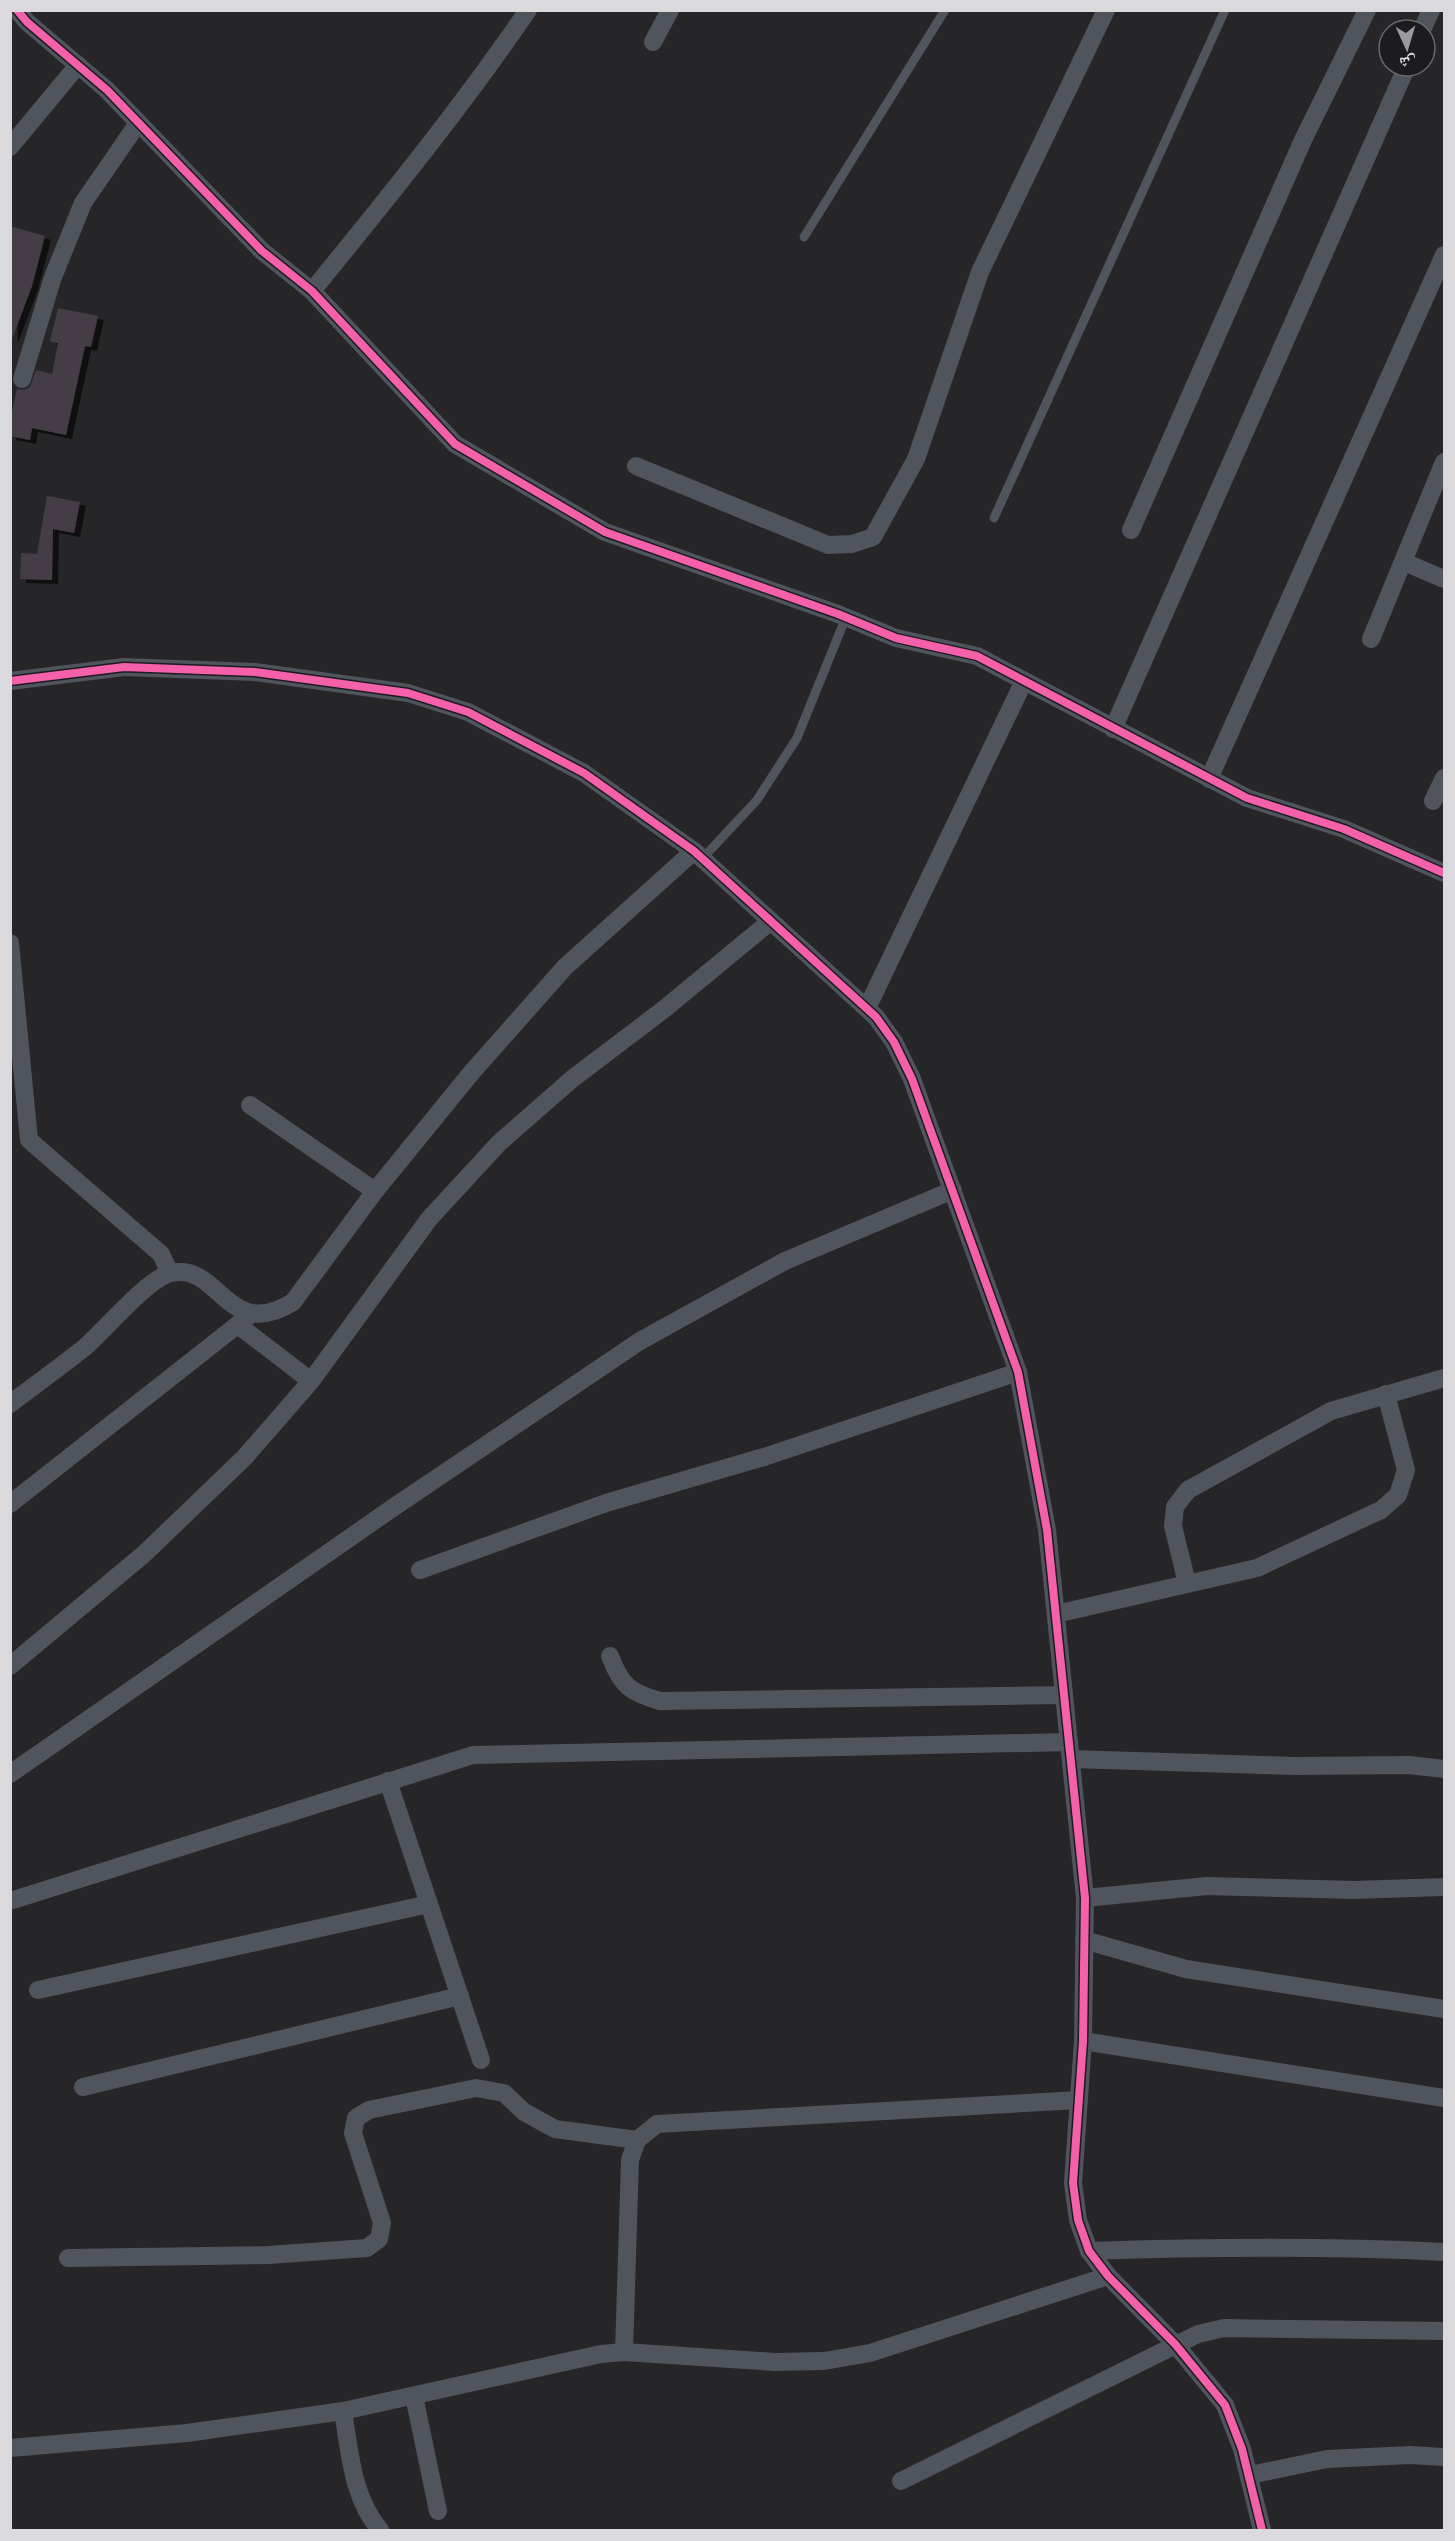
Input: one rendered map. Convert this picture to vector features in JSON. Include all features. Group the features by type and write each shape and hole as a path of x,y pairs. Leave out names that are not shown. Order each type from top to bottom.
{"street":[{"path":"17,10 27,22 107,90 262,251 312,291 455,444 605,532 846,617 896,638 977,656 1247,798 1344,829 1444,873"},
{"path":"312,291 428,149 480,80 528,10"},
{"path":"653,42 670,10"},
{"path":"636,466 828,545 852,544 873,537 916,459 980,272 1106,10"},
{"path":"1131,530 1303,140 1367,10"},
{"path":"10,147 78,65"},
{"path":"1113,729 1402,78"},
{"path":"22,379 53,277 83,203 138,123"},
{"path":"1209,779 1444,255"},
{"path":"1371,639 1444,462"},
{"path":"1404,562 1444,579"},
{"path":"10,681 124,667 255,672 408,693 468,711 584,773 698,855 867,1008 894,1042 912,1079 1018,1372 1047,1530 1084,1898 1083,2041 1073,2183 1078,2220 1089,2251 1108,2276 1175,2344 1225,2405 1250,2475 1262,2530"},
{"path":"867,1008 1024,681"},
{"path":"1433,801 1444,778"},
{"path":"10,1504 244,1320 274,1314 293,1302 375,1191 472,1072 565,967 698,855"},
{"path":"10,1666 144,1554 245,1457 311,1381 429,1219 499,1143 572,1079 663,1010 771,921"},
{"path":"10,943 28,1140 161,1254 170,1273"},
{"path":"250,1105 375,1191"},
{"path":"10,1774 387,1512 640,1341 785,1261 953,1191"},
{"path":"10,1404 84,1348 153,1283 170,1273 192,1274 311,1381"},
{"path":"420,1570 606,1503 764,1457 1018,1372"},
{"path":"1186,1583 1173,1526 1175,1507 1188,1490 1331,1411 1444,1378"},
{"path":"1056,1614 1257,1568 1381,1510 1398,1495 1406,1470 1386,1394"},
{"path":"610,1656 617,1675 634,1694 660,1701 1064,1695"},
{"path":"10,1900 472,1755 1070,1750 1295,1766 1409,1765 1444,1769"},
{"path":"388,1780 481,2060"},
{"path":"1084,1898 1207,1886 1354,1890 1444,1887"},
{"path":"38,1990 429,1904"},
{"path":"1084,1940 1186,1969 1444,2009"},
{"path":"83,2087 460,1996"},
{"path":"1083,2041 1444,2098"},
{"path":"68,2258 268,2255 368,2248 379,2239 382,2223 353,2133 356,2118 369,2110 476,2088 504,2093 524,2112 555,2128 637,2140"},
{"path":"624,2352 630,2160 637,2140 657,2124 690,2120 1079,2100"},
{"path":"1089,2251 1234,2247 1444,2252"},
{"path":"10,2448 187,2433 343,2411 601,2354 624,2352 775,2362 824,2361 870,2353 1108,2276"},
{"path":"901,2481 1198,2334 1224,2328 1444,2331"},
{"path":"414,2396 438,2511"},
{"path":"343,2411 355,2483 370,2518 380,2530"},
{"path":"1250,2475 1327,2459 1444,2457"}],"lane":[{"path":"804,237 945,10"},
{"path":"994,518 1225,10"},
{"path":"698,855 757,800 797,738 846,617"}],"building":[{"path":"10,226 45,236 32,286 12,339"},
{"path":"58,308 98,316 91,347 85,346 66,435 32,428 30,440 10,436 10,420 17,389 24,390 30,387 36,370 52,374 58,343 50,341"},
{"path":"47,496 80,502 74,533 53,529 52,580 20,579 21,553 37,554"}],"cycle path":[{"path":"17,10 27,22 107,90 262,251 312,291 455,444 605,532 838,614 896,638 977,656 1247,798 1344,829 1444,873"},
{"path":"10,681 124,667 255,672 408,693 468,712 584,773 694,851 876,1017 894,1042 912,1079 1018,1372 1047,1530 1085,1898 1083,2041 1073,2183 1078,2220 1089,2251 1108,2276 1175,2344 1225,2405 1242,2449 1262,2530"}]}
